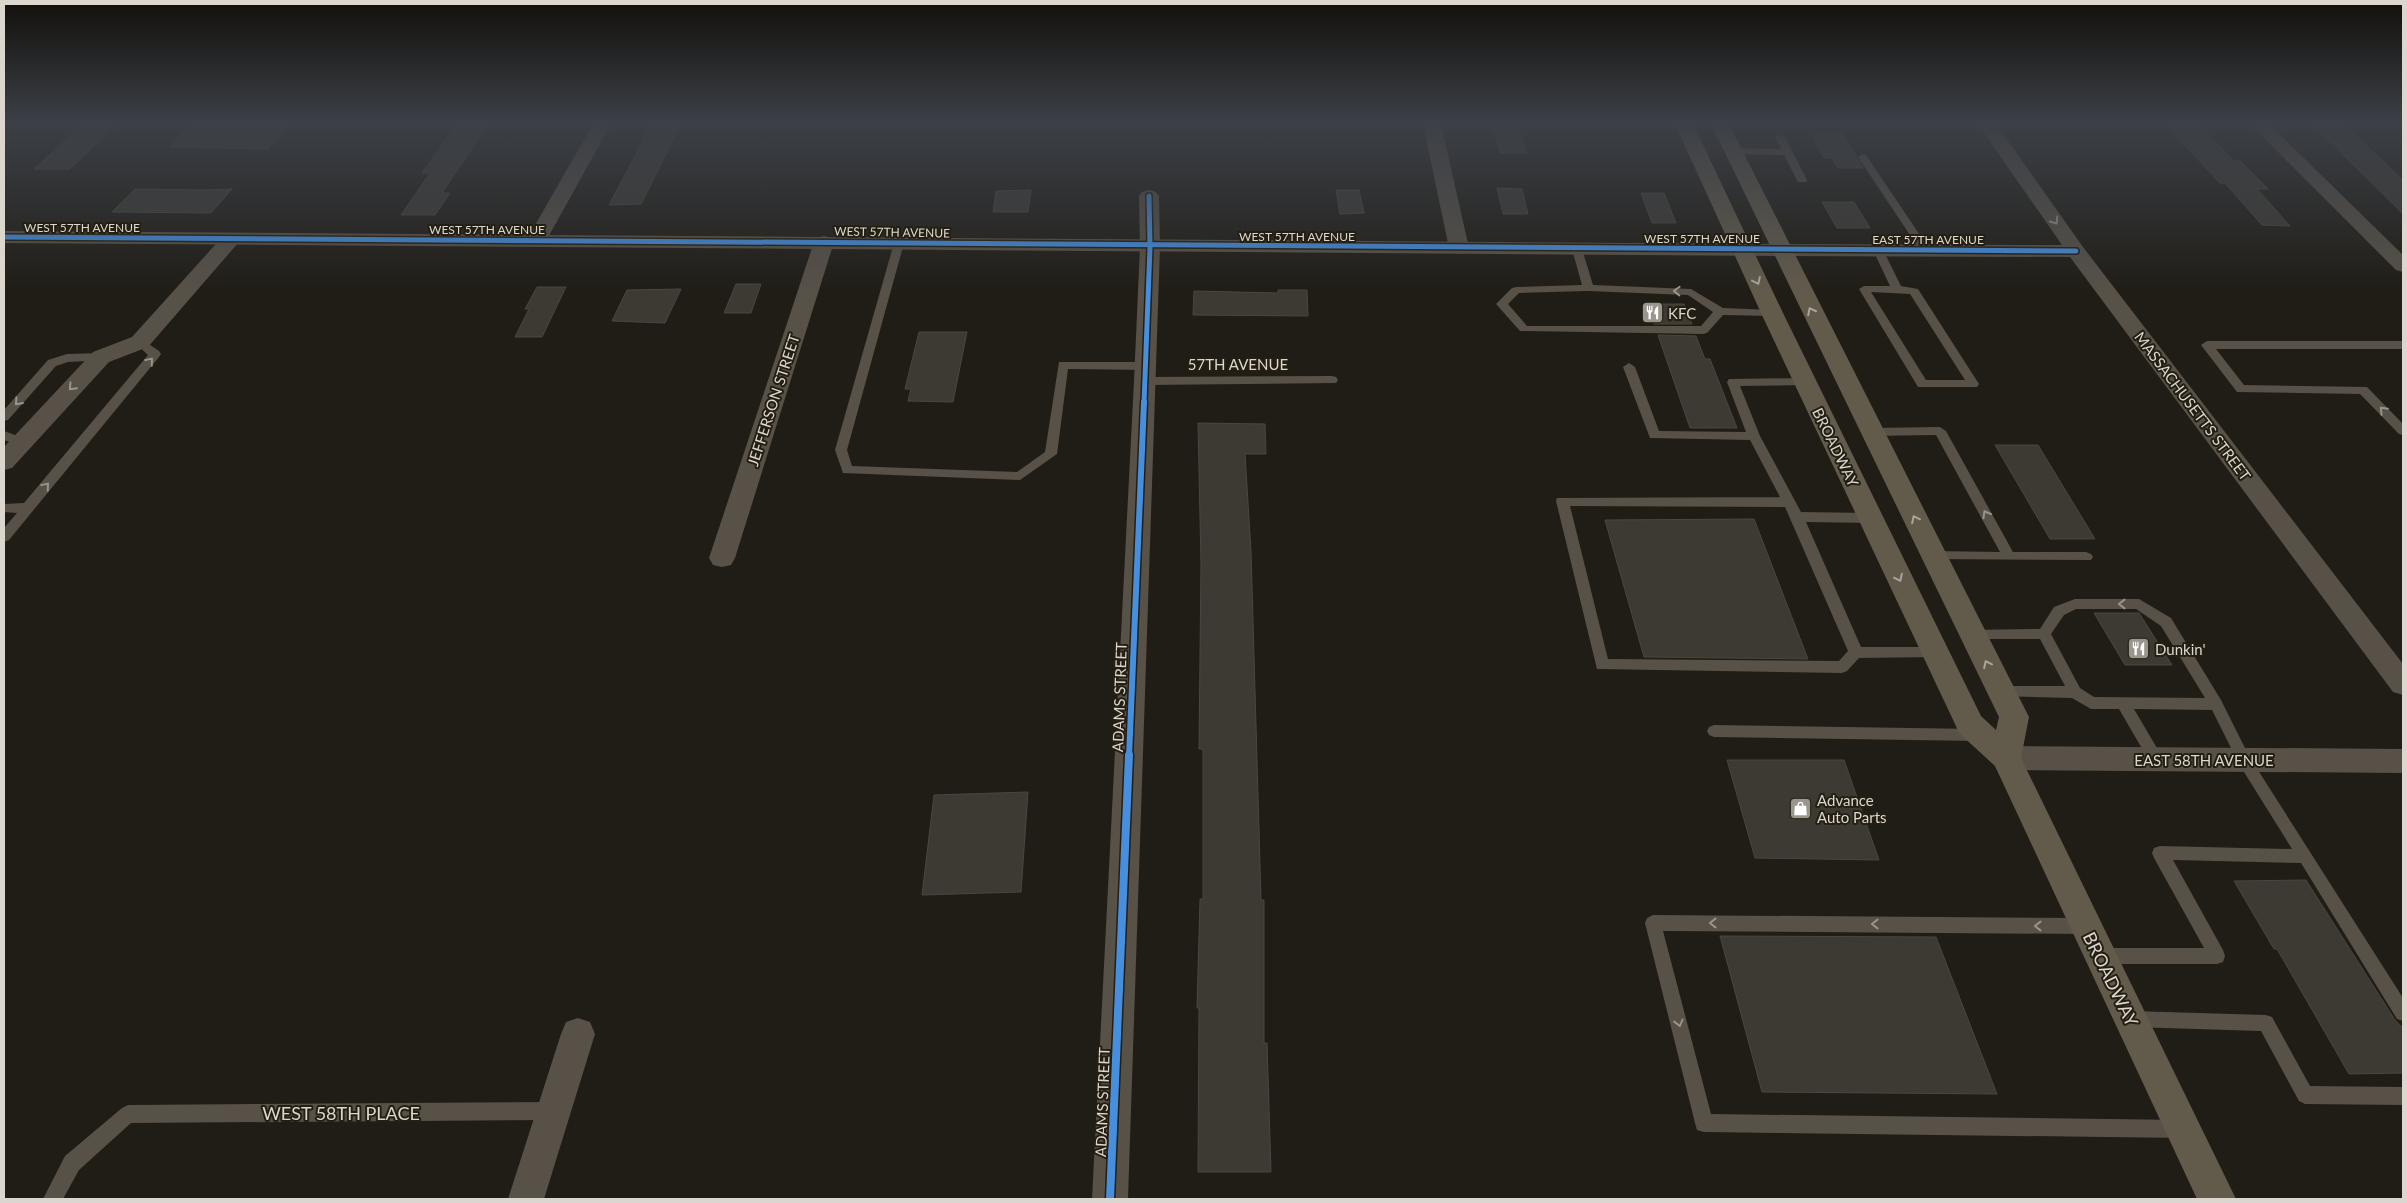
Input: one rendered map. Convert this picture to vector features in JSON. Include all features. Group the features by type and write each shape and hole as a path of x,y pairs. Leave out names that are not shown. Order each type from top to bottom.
{"main road":[{"name":"BROADWAY","path":"1710,180 1970,724 2006,758 2217,1199"},
{"path":"1748,180 1780,250 2014,717 2006,758"}],"street":[{"path":"536,241 570,180"},
{"path":"1444,180 1459,248"},
{"name":"MASSACHUSETTS STREET","path":"2026,180 2076,251 2403,684"},
{"path":"2316,180 2403,266"},
{"name":"ADAMS STREET","path":"1110,1199 1150,247 1148,196"},
{"name":"WEST 57TH AVENUE","path":"4,237 824,242 1150,247 1780,250"},
{"path":"4,462 13,438 101,357 140,342 231,239"},
{"name":"JEFFERSON STREET","path":"722,558 824,242"},
{"name":"EAST 57TH AVENUE","path":"1780,250 2076,251"},
{"name":"EAST 58TH AVENUE","path":"2006,758 2403,761"},
{"path":"526,1199 578,1034"}],"lane":[{"path":"1878,180 1925,250"},
{"name":"57TH AVENUE","path":"899,243 841,450 847,470 1020,476 1051,454 1062,365 1145,374 1332,380"},
{"path":"1577,249 1588,288"},
{"path":"1878,250 1897,289"},
{"path":"1720,311 1704,330 1524,328 1502,304 1516,290 1588,288 1692,292 1720,311 1772,313"},
{"path":"1864,289 1897,289 1914,291 1973,384 1922,384 1864,289"},
{"path":"4,537 155,354 140,342"},
{"path":"2403,345 2207,345 2241,389 2363,390 2403,431"},
{"path":"4,417 52,363 67,358 101,357"},
{"path":"1629,367 1654,435 1754,436"},
{"path":"1804,380 1733,382 1754,436 1797,517 1856,652"},
{"path":"1872,432 1940,431 2009,556"},
{"path":"1789,502 1562,501 1602,665 1842,667 1856,652 1935,653"},
{"path":"4,508 27,508"},
{"path":"1797,517 1870,518"},
{"path":"1933,556 2086,557"},
{"path":"2044,634 2059,611 2075,604 2139,604 2166,622 2216,704 2244,760 2403,1013"},
{"path":"1972,634 2044,634"},
{"path":"2044,634 2075,692 2091,703 2216,704"},
{"path":"2001,692 2075,692"},
{"path":"2123,703 2156,760"},
{"path":"1714,731 1981,734"},
{"path":"2101,956 2217,956 2160,853 2305,856"},
{"path":"2086,926 1653,923 1704,1123 2183,1129"},
{"path":"2131,1019 2266,1023 2305,1094 2403,1096"},
{"name":"WEST 58TH PLACE","path":"53,1199 72,1163 128,1114 554,1111"}],"building":[{"path":"425,180 451,180 442,193 450,193 435,215 401,215"},
{"path":"622,180 653,180 641,204 609,205"},
{"path":"2217,180 2259,180 2268,189 2257,189 2290,226 2262,225 2225,183 2220,183"},
{"path":"2369,180 2403,180 2403,214"},
{"path":"1497,188 1522,189 1528,214 1503,214"},
{"path":"135,189 232,189 211,213 112,212"},
{"path":"1031,190 1028,212 993,212 996,191"},
{"path":"1336,190 1359,190 1364,213 1340,214"},
{"path":"1641,193 1664,193 1676,223 1652,223"},
{"path":"1822,202 1854,202 1870,228 1837,228"},
{"path":"736,284 761,284 751,313 724,313"},
{"path":"537,287 566,287 542,337 515,337 529,309 525,309"},
{"path":"681,289 665,323 612,321 627,290"},
{"path":"1278,290 1307,290 1308,316 1193,315 1194,291 1278,293"},
{"path":"1647,304 1684,304 1692,324 1654,324"},
{"path":"919,332 967,332 953,402 908,401 911,389 905,389"},
{"path":"1658,335 1696,336 1705,359 1710,359 1737,428 1690,428"},
{"path":"1198,423 1265,424 1266,454 1245,454 1251,551 1261,900 1264,900 1264,1043 1267,1043 1271,1172 1198,1172 1199,1008 1197,1008 1200,899 1203,899 1203,749 1199,749 1201,564"},
{"path":"1995,445 2038,445 2095,539 2050,539"},
{"path":"1754,519 1808,659 1644,657 1605,520"},
{"name":"Dunkin'","path":"2094,613 2139,613 2172,665 2125,665"},
{"name":"Advance Auto Parts","path":"1727,760 1844,760 1879,860 1755,858"},
{"path":"1028,792 1021,892 922,895 934,795"},
{"path":"2306,880 2395,1020 2403,1028 2403,1073 2349,1074 2277,949 2274,949 2234,881"},
{"path":"1720,936 1936,937 1997,1094 1762,1092"}],"cycle path":[{"path":"1110,1199 1145,381 1150,247 1149,196"},
{"path":"4,237 2076,251"}],"place":[{"name":"KFC","path":"1652,313"},
{"name":"Dunkin'","path":"2139,649"},
{"name":"Advance Auto Parts","path":"1801,809"}]}
